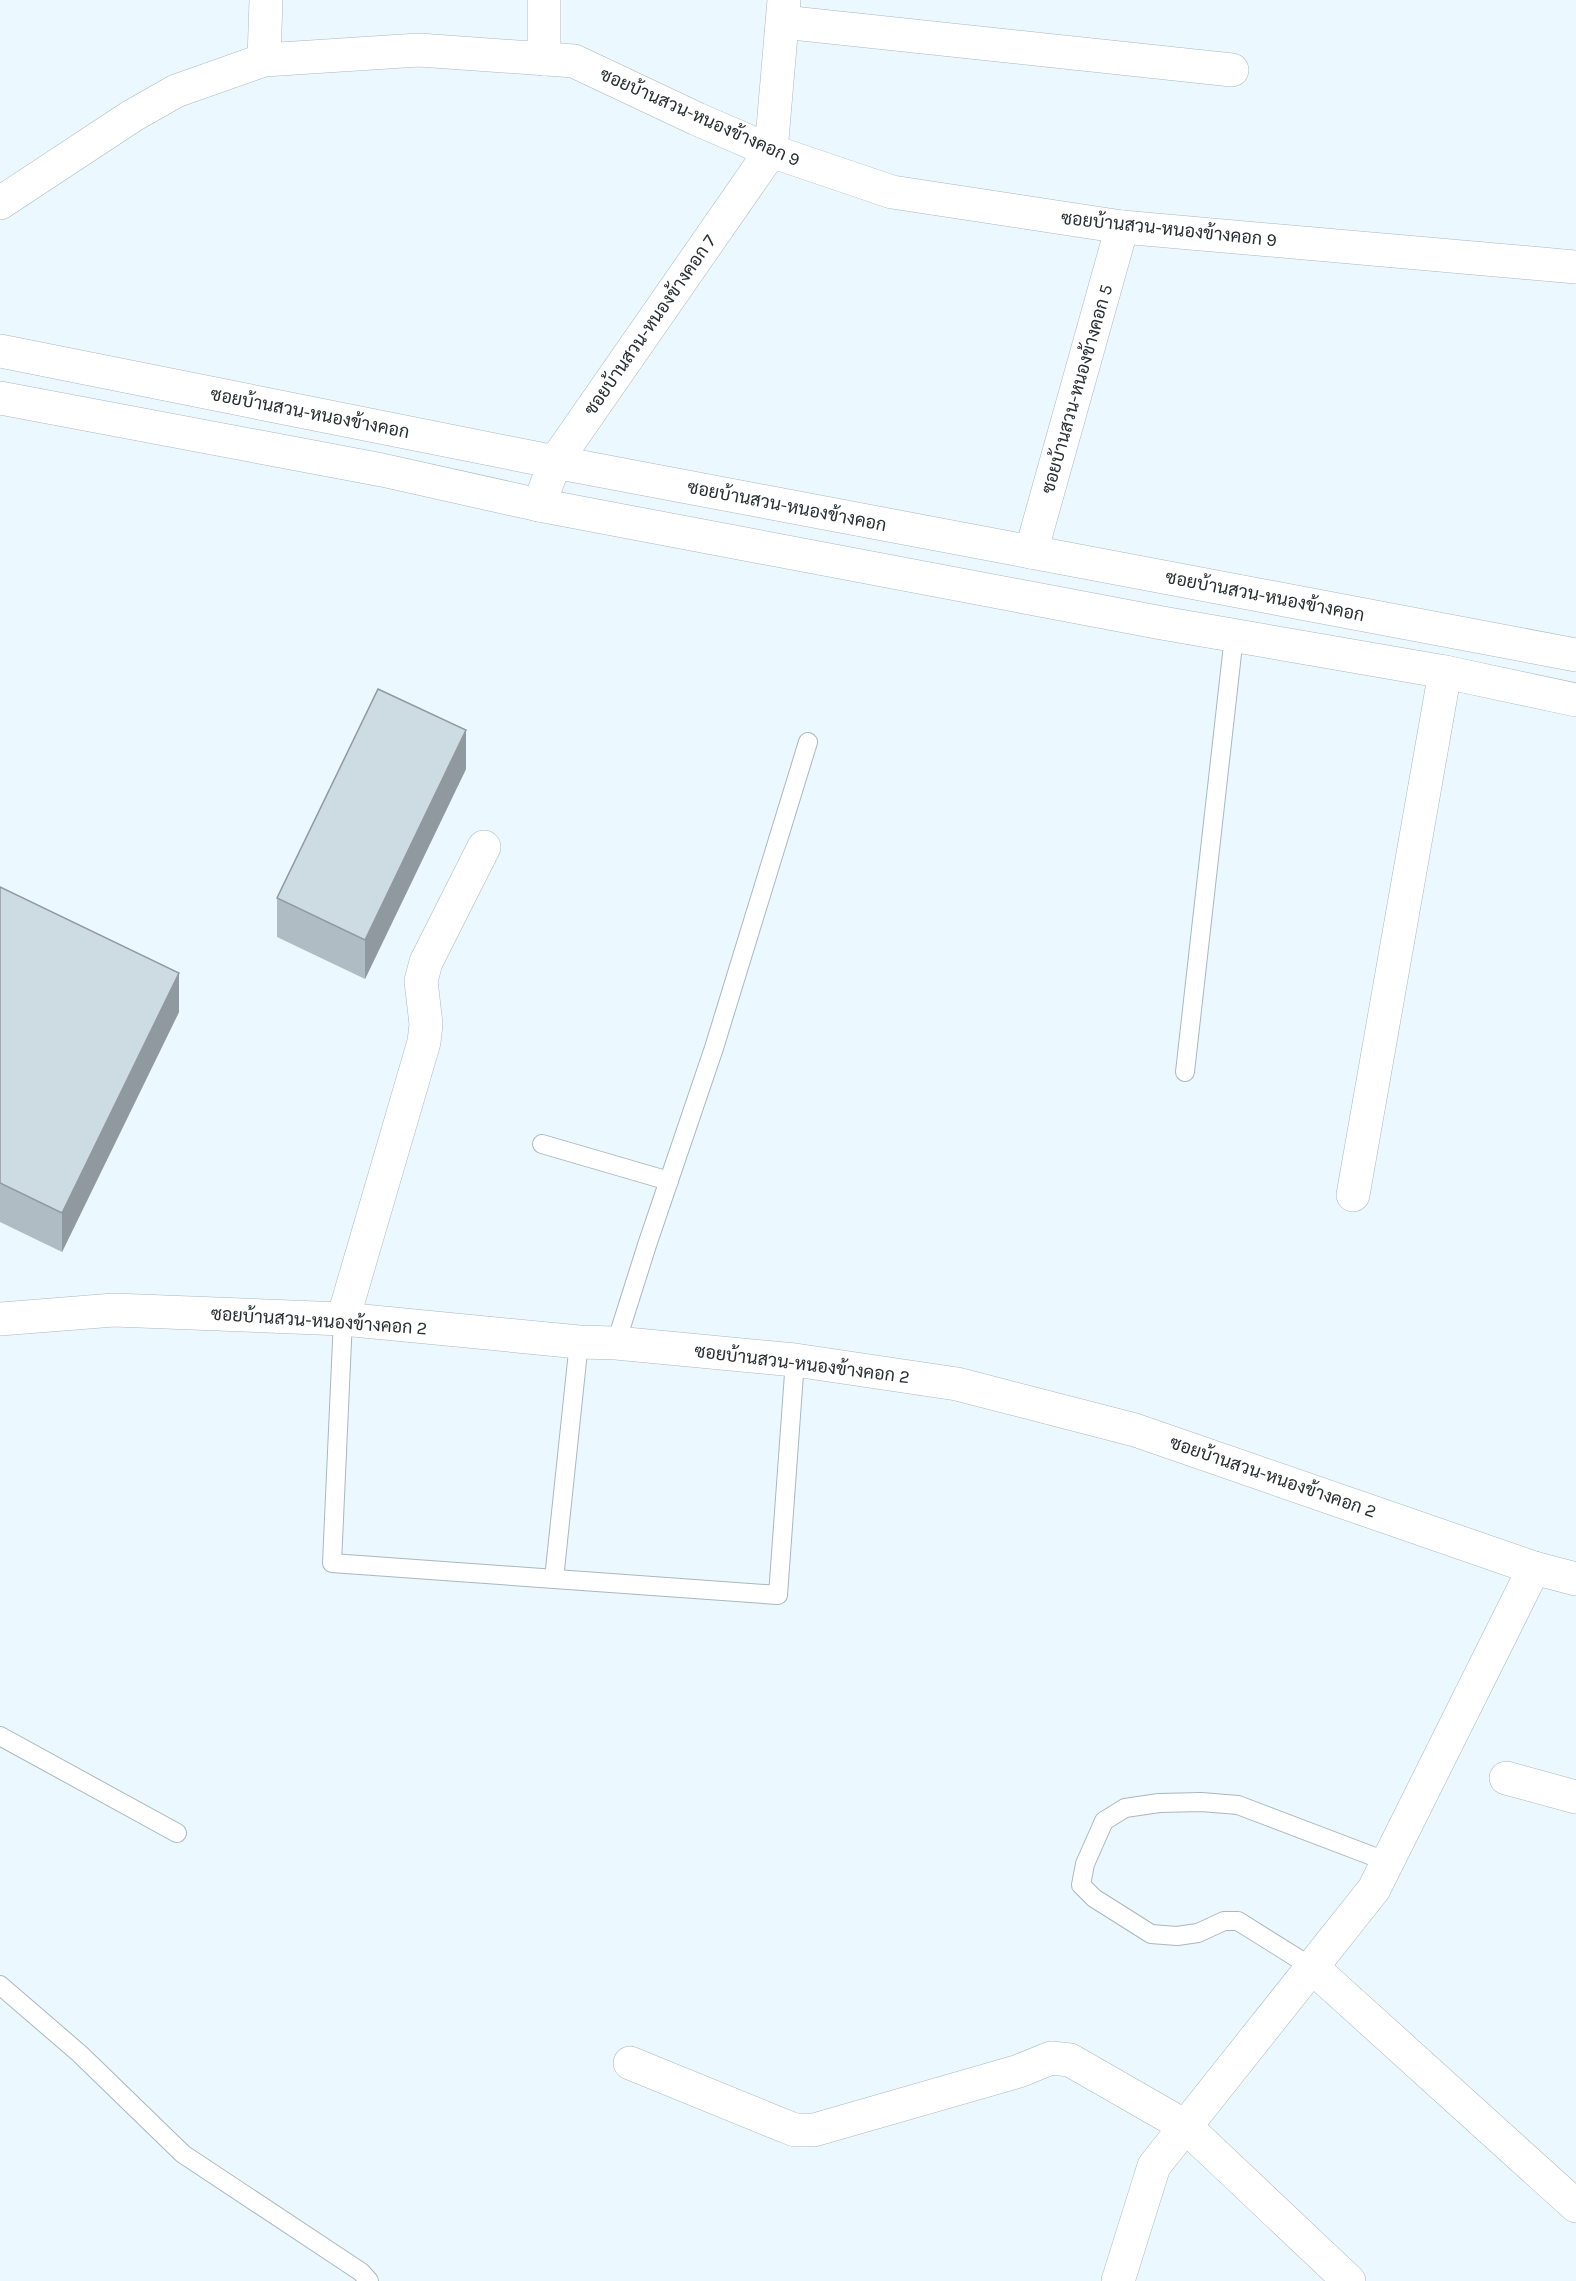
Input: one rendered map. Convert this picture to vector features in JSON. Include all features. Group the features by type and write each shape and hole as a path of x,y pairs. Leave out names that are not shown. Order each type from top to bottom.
{"street":[{"path":"264,60 266,0"},
{"path":"544,0 544,59"},
{"path":"771,151 783,11 1232,70"},
{"name":"ซอยบ้านสวน-หนองข้างคอก 9","path":"0,203 132,116 176,91 264,60 419,50 574,61 771,151 892,192 1122,226 1576,267"},
{"name":"ซอยบ้านสวน-หนองข้างคอก 7","path":"539,505 555,462 771,151"},
{"name":"ซอยบ้านสวน-หนองข้างคอก 5","path":"1031,552 1122,226"},
{"name":"ซอยบ้านสวน-หนองข้างคอก","path":"0,351 555,462 1576,655"},
{"path":"0,398 382,470 539,505 1234,636 1444,672 1576,700"},
{"path":"1353,1195 1444,672"},
{"path":"343,1319 424,1042 426,1023 421,981 426,962 484,847"},
{"name":"ซอยบ้านสวน-หนองข้างคอก 2","path":"0,1319 114,1310 343,1319 795,1360 957,1384 1135,1430 1534,1568 1576,1579"},
{"path":"1118,2281 1154,2166 1374,1889 1534,1568"},
{"path":"1506,1778 1576,1797"},
{"path":"1313,1968 1576,2206"},
{"path":"630,2063 795,2130 814,2130 1019,2072 1051,2058 1070,2060 1185,2126 1349,2281"}],"lane":[{"path":"1185,1072 1234,636"},
{"path":"616,1343 714,1048 808,742"},
{"path":"542,1144 669,1181"},
{"path":"343,1319 332,1563 778,1595 795,1360"},
{"path":"554,1579 579,1342"},
{"path":"0,1736 177,1833"},
{"path":"1313,1968 1238,1921 1224,1921 1198,1933 1177,1936 1151,1934 1094,1898 1081,1885 1084,1864 1104,1821 1125,1808 1159,1803 1238,1804 1388,1862"},
{"path":"0,1985 80,2054 183,2154 361,2272 369,2281"}],"building":[{"path":"378,689 466,730 365,940 277,898"},
{"path":"0,887 179,973 62,1213 0,1183"}]}
